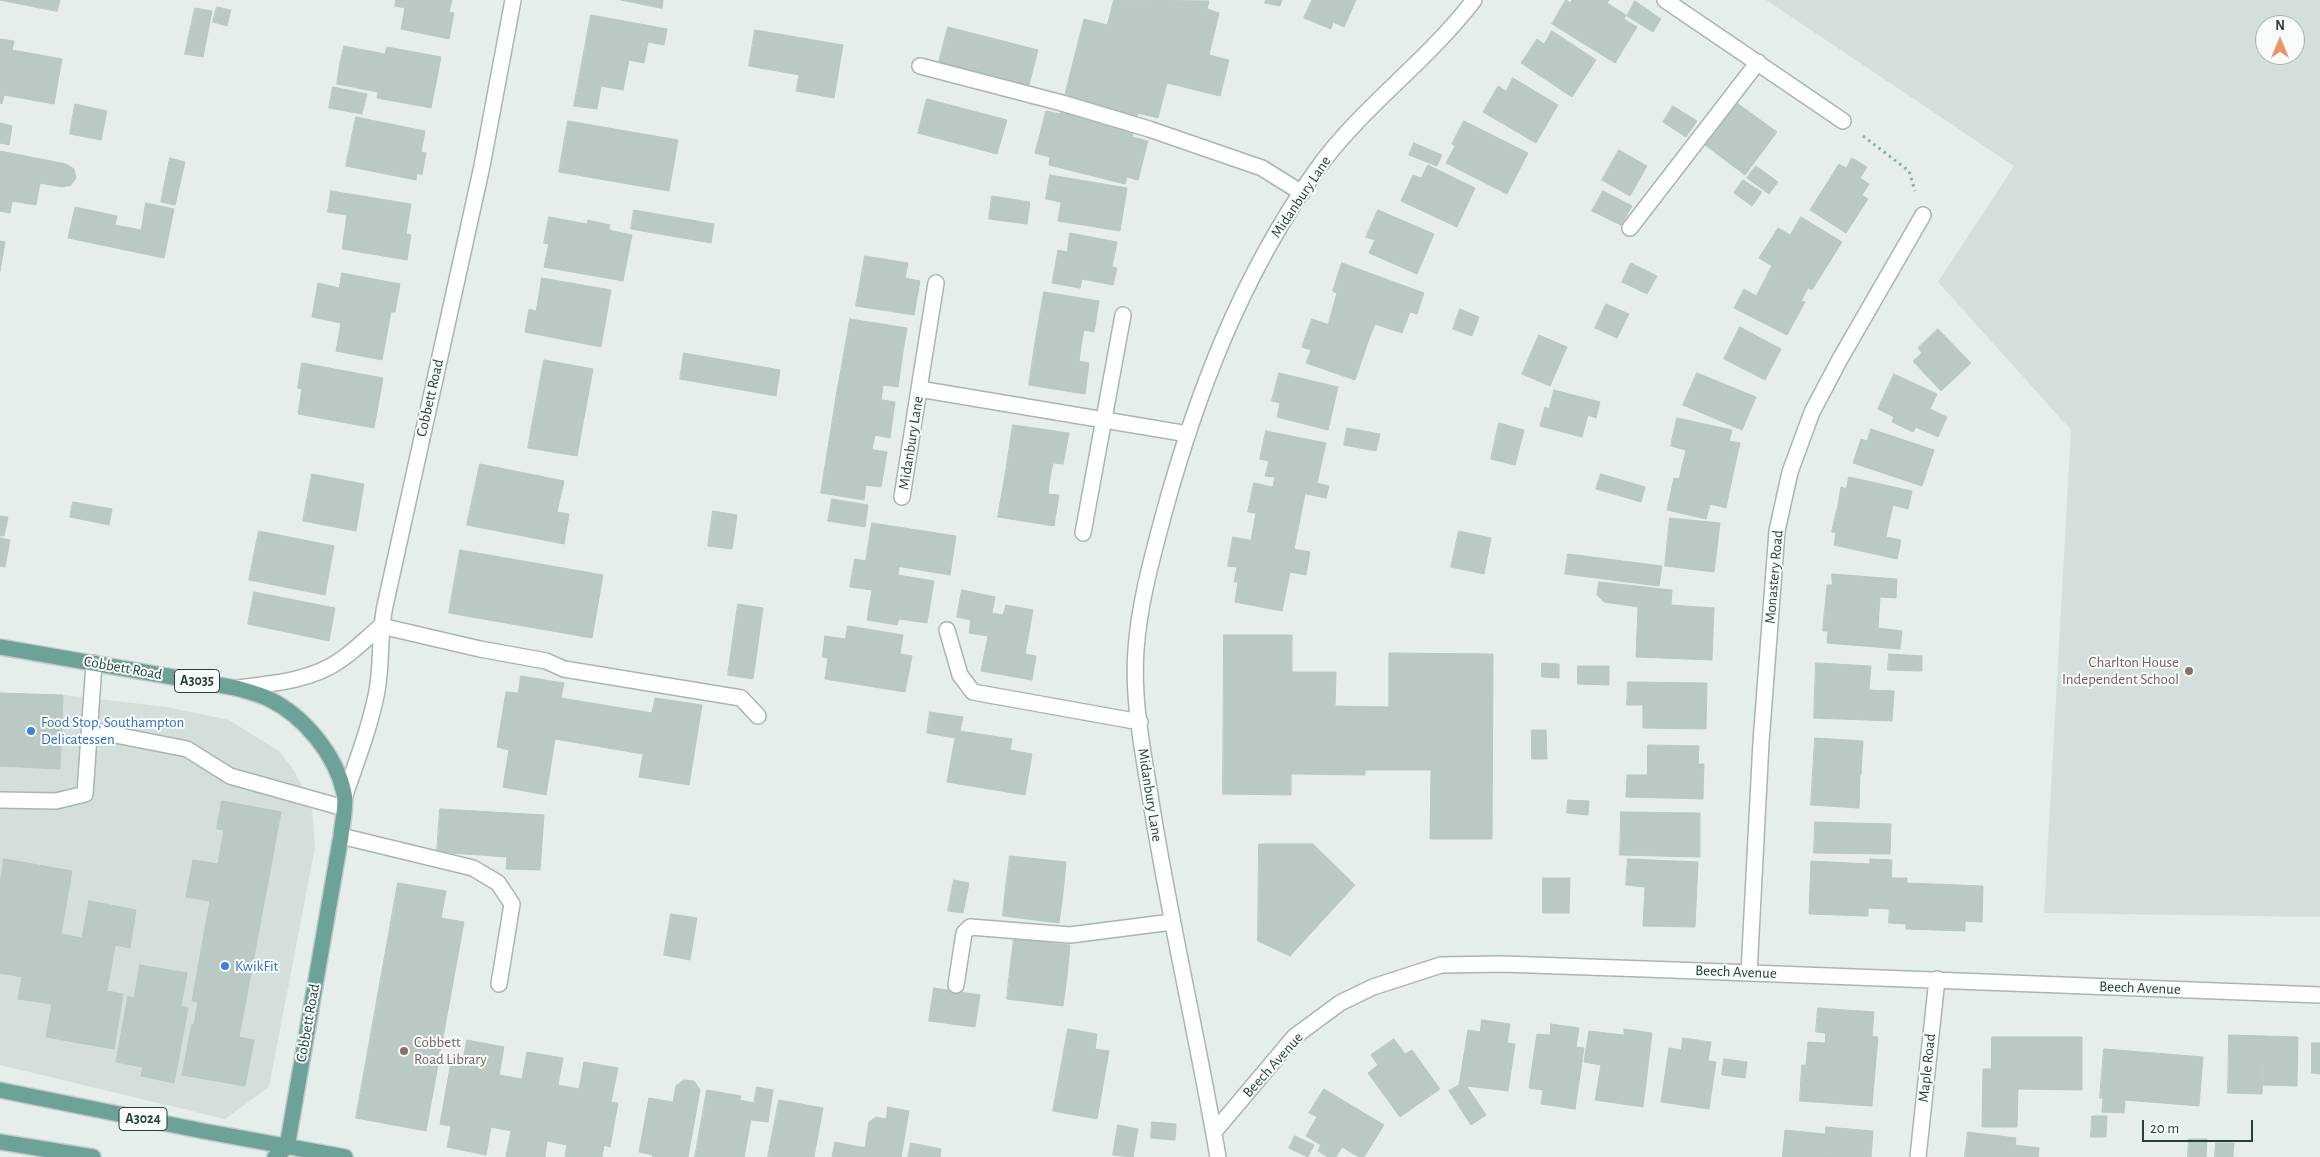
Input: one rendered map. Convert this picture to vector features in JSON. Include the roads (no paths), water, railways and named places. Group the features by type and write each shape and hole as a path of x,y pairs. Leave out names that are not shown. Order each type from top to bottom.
{"main road":[{"name":"Cobbett Road","path":"0,647 236,688 268,698 290,713 324,748 344,801 341,836 287,1147"},
{"name":"A3024","path":"0,1090 345,1157"},
{"path":"0,1142 93,1157"},
{"path":"276,1157 287,1147"}],"street":[{"name":"Cobbett Road","path":"344,801 371,718 377,688 381,626 482,166 513,0"},
{"name":"Midanbury Lane","path":"1218,1157 1172,922 1136,687 1136,651 1152,559 1188,434 1218,350 1252,274 1315,172 1370,108 1448,32 1474,0"},
{"path":"1665,0 1843,121"},
{"path":"1630,228 1758,62"},
{"path":"920,66 1062,103 1149,129 1262,168 1302,193"},
{"name":"Monastery Road","path":"1749,973 1761,742 1777,531 1790,472 1812,412 1840,359 1923,215"},
{"name":"Midanbury Lane","path":"902,497 936,283"},
{"path":"1083,533 1123,316"},
{"name":"Midanbury Lane","path":"920,389 1188,434"},
{"path":"236,688 299,678 322,670 342,659 381,626 480,649 546,661 564,669 741,698 758,716"},
{"path":"947,630 960,675 973,692 1140,722"},
{"path":"0,800 56,802 85,794 94,663"},
{"path":"90,730 186,749 230,776 344,801"},
{"path":"341,836 473,868 498,883 512,904 499,984"},
{"path":"956,985 964,933 970,928 1070,935 1172,922"},
{"name":"Beech Avenue","path":"1214,1132 1294,1037 1348,999 1373,987 1441,965 1504,964 2320,995"},
{"name":"Maple Road","path":"1918,1157 1937,979"}],"place":[{"name":"Charlton House Independent School","path":"2189,671"},
{"name":"Food Stop, Southampton Delicatessen","path":"31,731"},
{"name":"KwikFit","path":"225,966"},
{"name":"Cobbett Road Library","path":"404,1051"}]}
